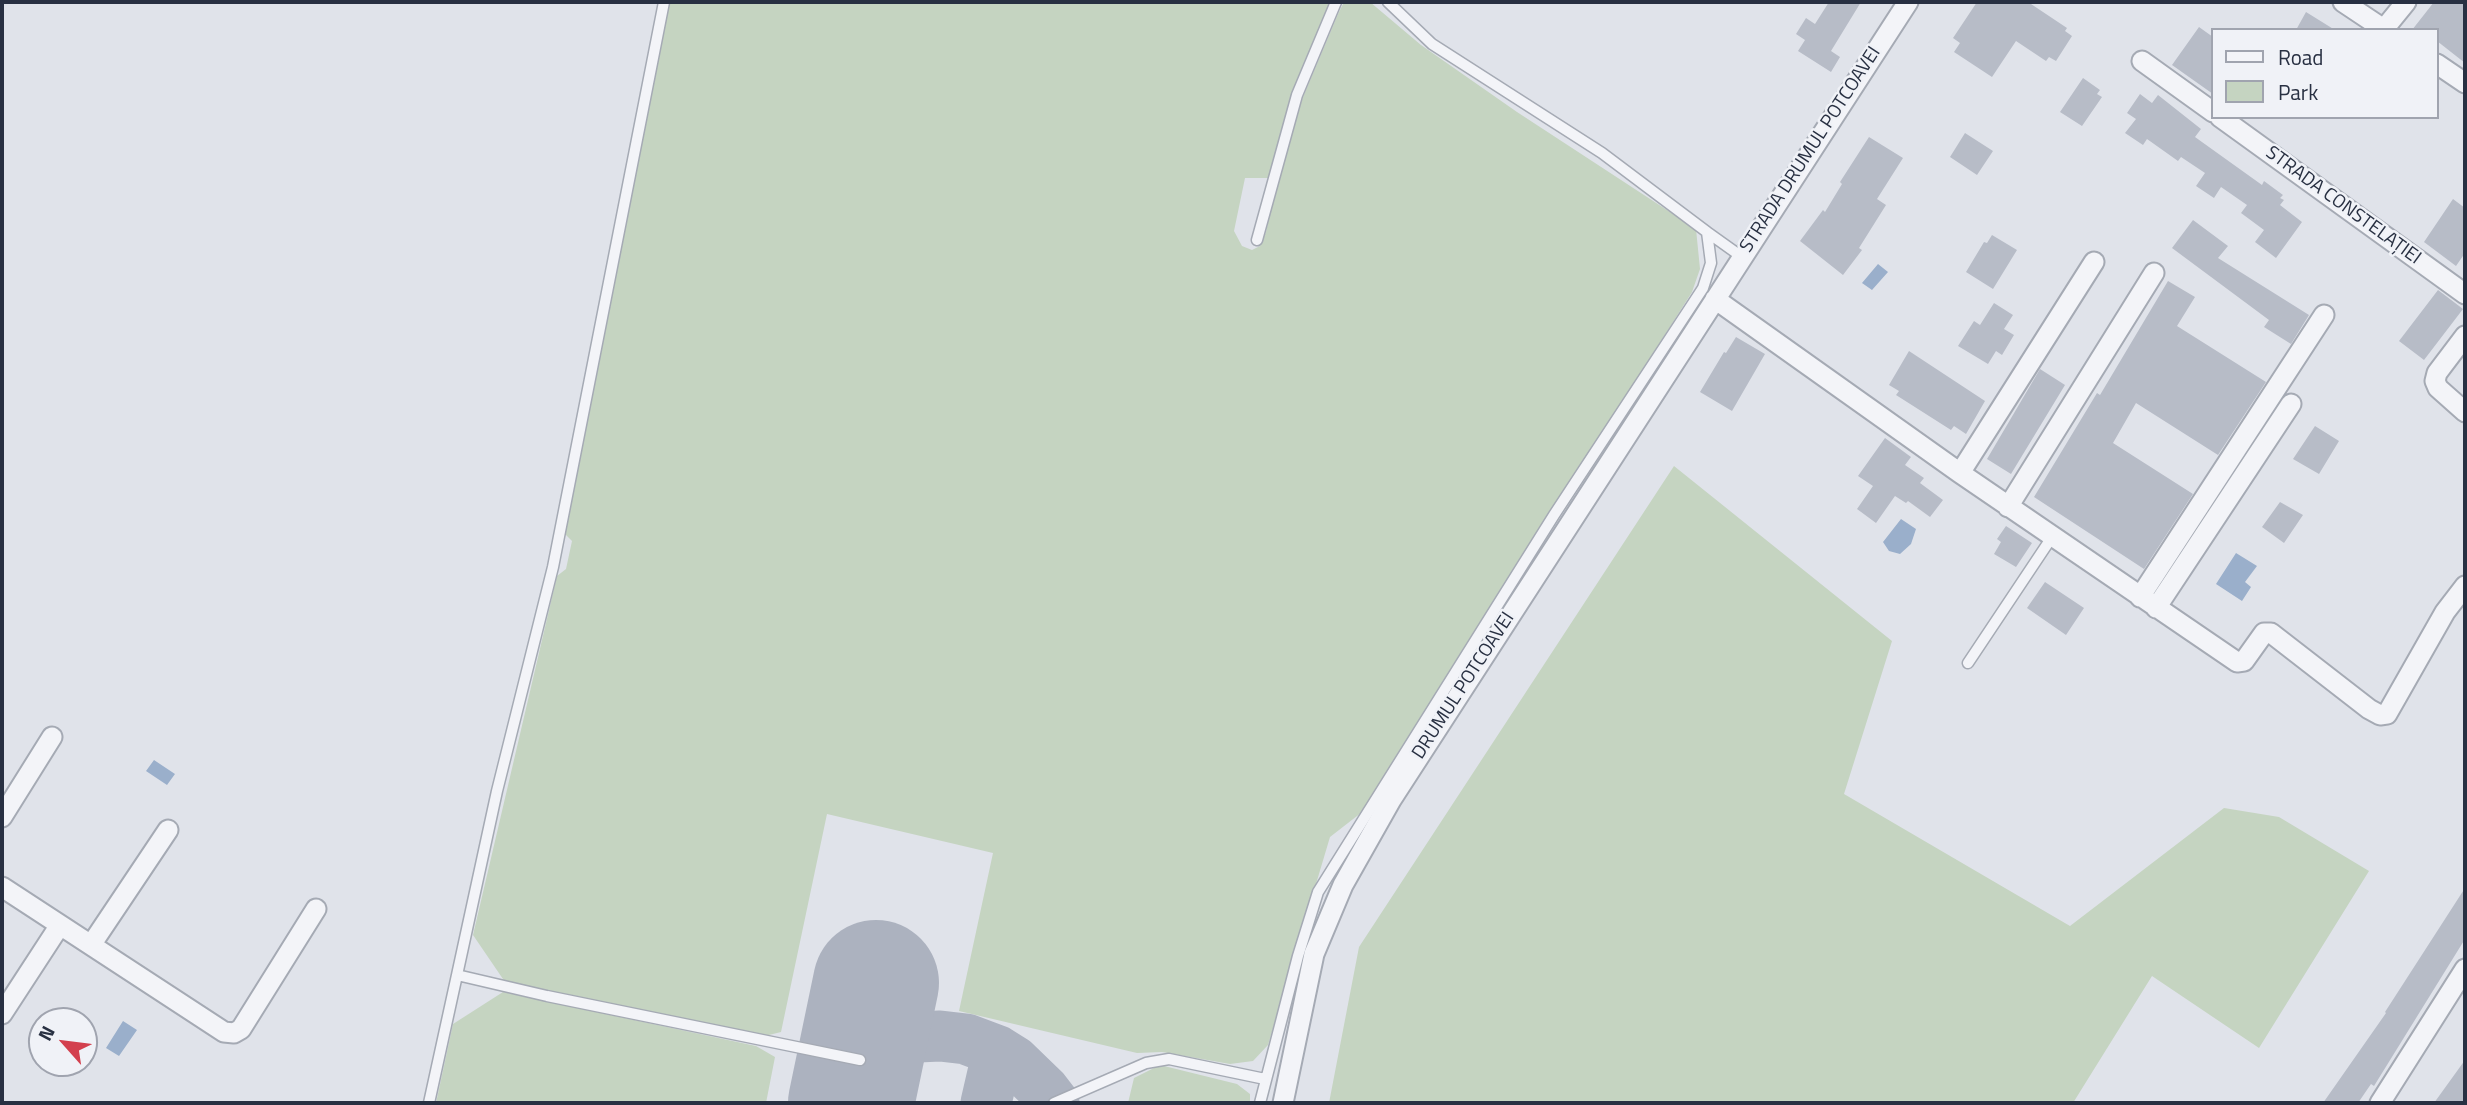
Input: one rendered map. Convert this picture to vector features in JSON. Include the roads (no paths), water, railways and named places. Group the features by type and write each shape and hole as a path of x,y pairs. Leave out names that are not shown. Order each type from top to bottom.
{"street":[{"name":"STRADA DRUMUL POTCOAVEI","path":"1715,299 1908,2"},
{"path":"2343,2 2382,28"},
{"path":"2385,28 2406,2"},
{"path":"2142,61 2212,111"},
{"path":"2439,65 2465,83"},
{"name":"STRADA CONSTELAȚIEI","path":"2223,119 2465,294"},
{"path":"1960,473 2094,262"},
{"path":"2008,507 2154,272"},
{"path":"1715,299 2008,507 2237,662 2244,662 2264,634 2271,632 2380,715 2387,714 2438,624 2465,586"},
{"name":"DRUMUL POTCOAVEI","path":"1283,1103 1314,954 1343,885 1391,800 1715,299"},
{"path":"2148,602 2324,316"},
{"path":"2465,336 2437,373 2435,381 2438,388 2465,412"},
{"path":"2148,602 2291,404"},
{"path":"2,817 52,737"},
{"path":"92,945 168,830"},
{"path":"2,887 224,1032 234,1033 242,1029 316,909"},
{"path":"2,1014 60,925"},
{"path":"2380,1103 2465,969"}],"lane":[{"path":"429,1103 497,791 553,567 664,2"},
{"path":"1257,240 1297,95 1336,2"},
{"path":"1388,2 1432,44 1602,153 1742,257"},
{"path":"1261,1103 1298,956 1318,892 1554,515 1703,288 1711,263 1707,232"},
{"path":"1968,663 2052,537"},
{"path":"457,975 860,1060"},
{"path":"1055,1103 1146,1063 1169,1059 1265,1079"}],"water":[{"path":"1878,264 1888,272 1872,290 1862,283"},
{"path":"1901,519 1916,529 1911,544 1900,554 1889,551 1883,542"},
{"path":"2236,553 2257,566 2245,582 2251,587 2242,601 2216,584"},
{"path":"154,760 175,774 167,785 146,771"},
{"path":"123,1021 137,1030 119,1056 106,1048"}]}
